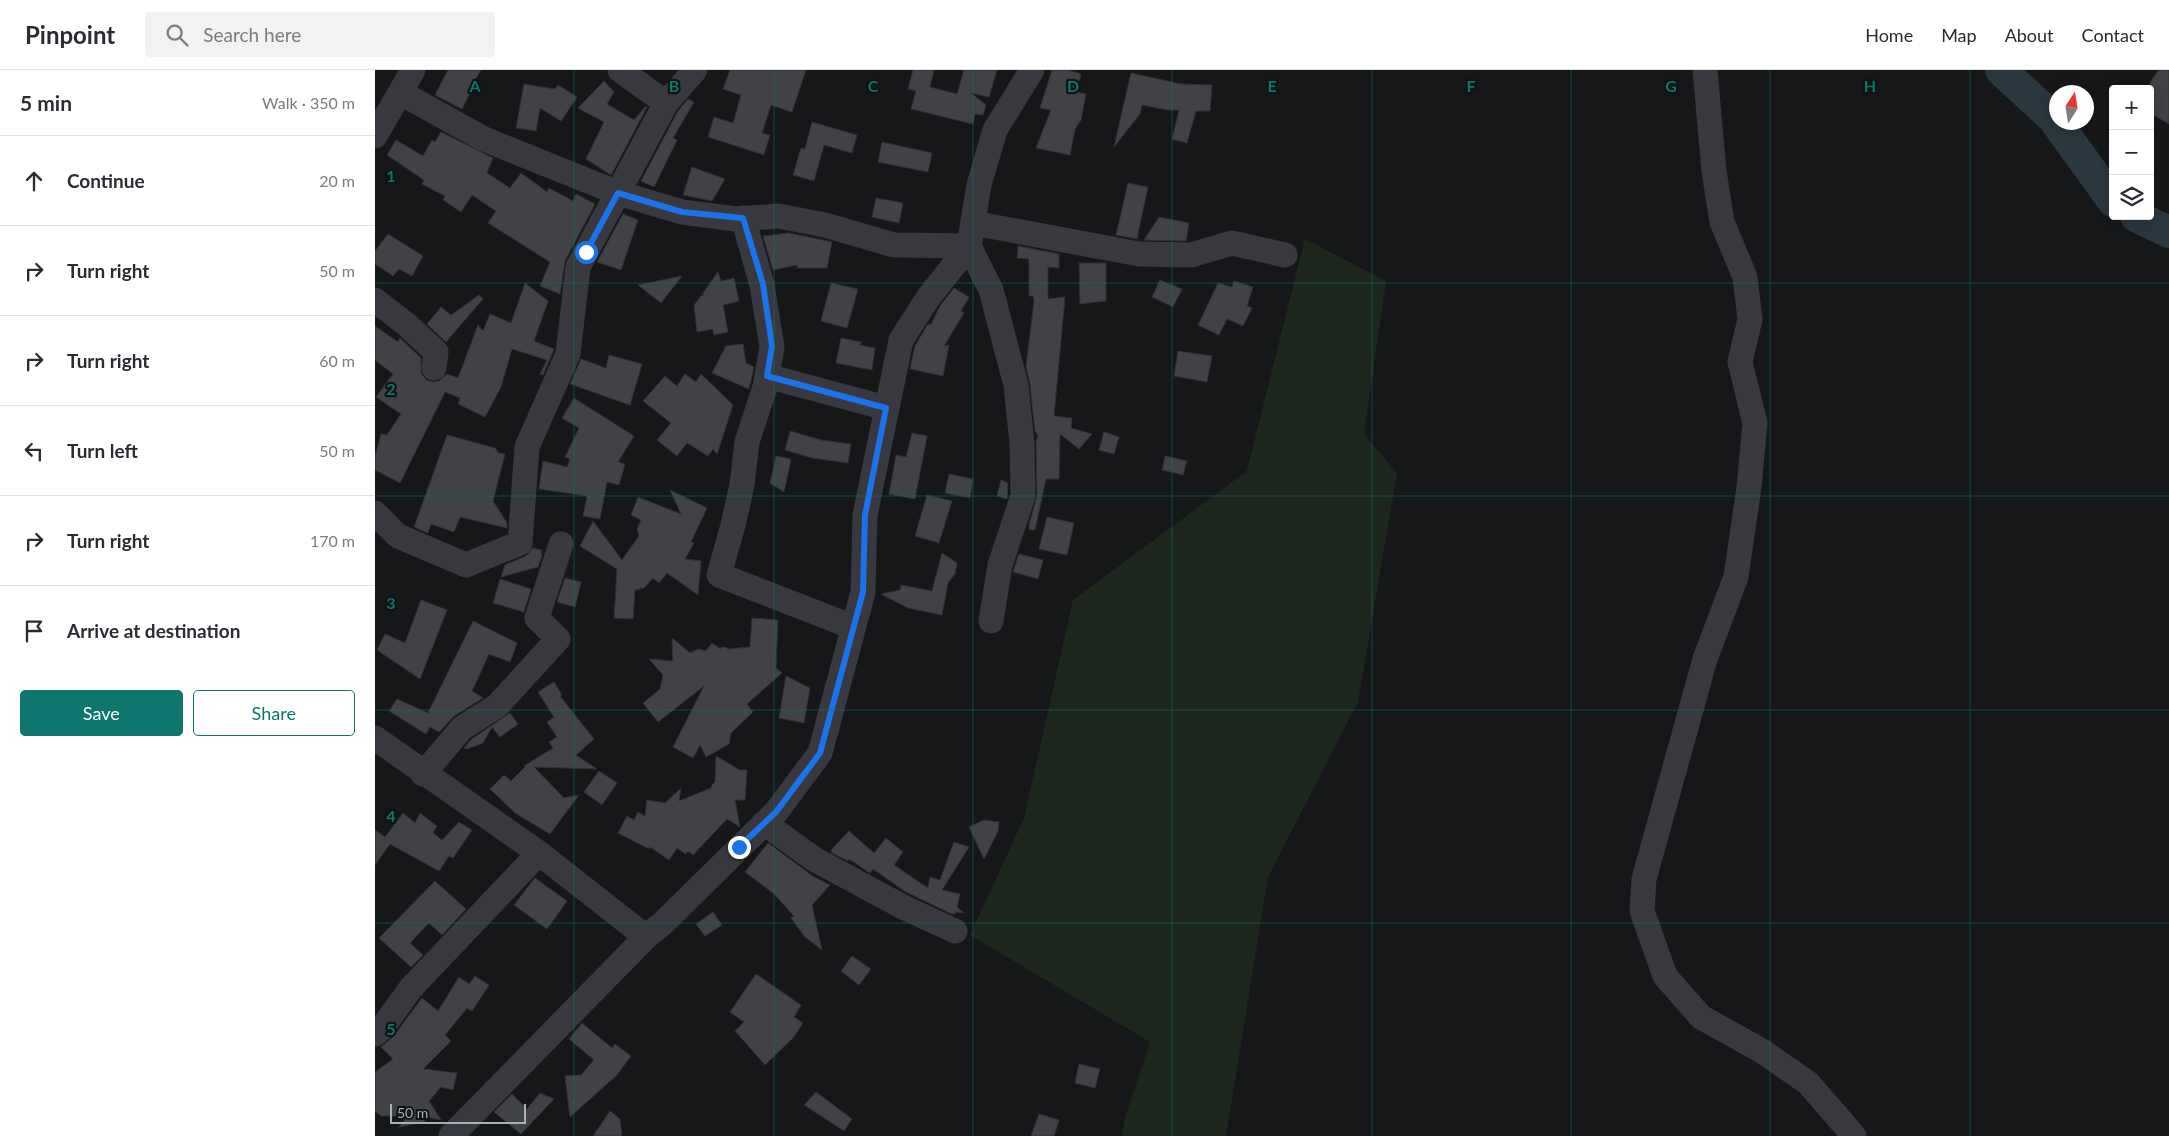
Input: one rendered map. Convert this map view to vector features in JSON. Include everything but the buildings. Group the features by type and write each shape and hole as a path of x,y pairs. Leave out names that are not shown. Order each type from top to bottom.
{"street":[{"path":"375,136 413,70"},
{"path":"621,70 666,103"},
{"path":"520,543 527,447 568,354 578,267 666,103 695,70"},
{"path":"451,1136 646,937 663,923 776,812 820,753 863,592 865,515 901,340 971,235 979,185 995,130 1032,70"},
{"path":"1705,70 1714,171 1722,222 1745,277 1750,319 1740,362 1755,423 1749,487 1736,577 1705,659 1644,879 1642,911 1665,976 1701,1017 1762,1052 1808,1083 1854,1136"},
{"path":"401,93 484,139 618,193 682,212 743,218 779,216 825,225 893,245 971,235 1139,254 1191,255 1232,243 1285,255"},
{"path":"743,218 763,284 772,346 767,376 747,442 735,517 719,576 853,627"},
{"path":"971,235 991,290 1014,376 1022,444 1023,496 1000,565 991,621"},
{"path":"375,300 407,325 436,352 434,368"},
{"path":"767,376 886,408"},
{"path":"375,513 398,536 466,565 520,543 568,544 537,618 558,639 497,706 462,728 423,774"},
{"path":"375,738 423,774 539,853 646,937"},
{"path":"764,823 814,859 903,907 955,931"},
{"path":"375,1034 382,1028 411,988 539,853"}],"shaded area":[{"path":"1305,239 1386,281 1364,434 1397,473 1358,702 1268,877 1226,1136 1122,1136 1125,1117 1150,1042 970,935 1024,818 1073,600 1247,471"}],"waterway":[{"path":"2001,70 2053,118 2109,195"},
{"path":"2144,220 2169,232"}],"route":[{"path":"586,252 618,193 682,212 736,219 743,218 763,284 772,346 767,376 886,408 865,515 863,592 835,690 820,753 776,812 739,847"}]}
